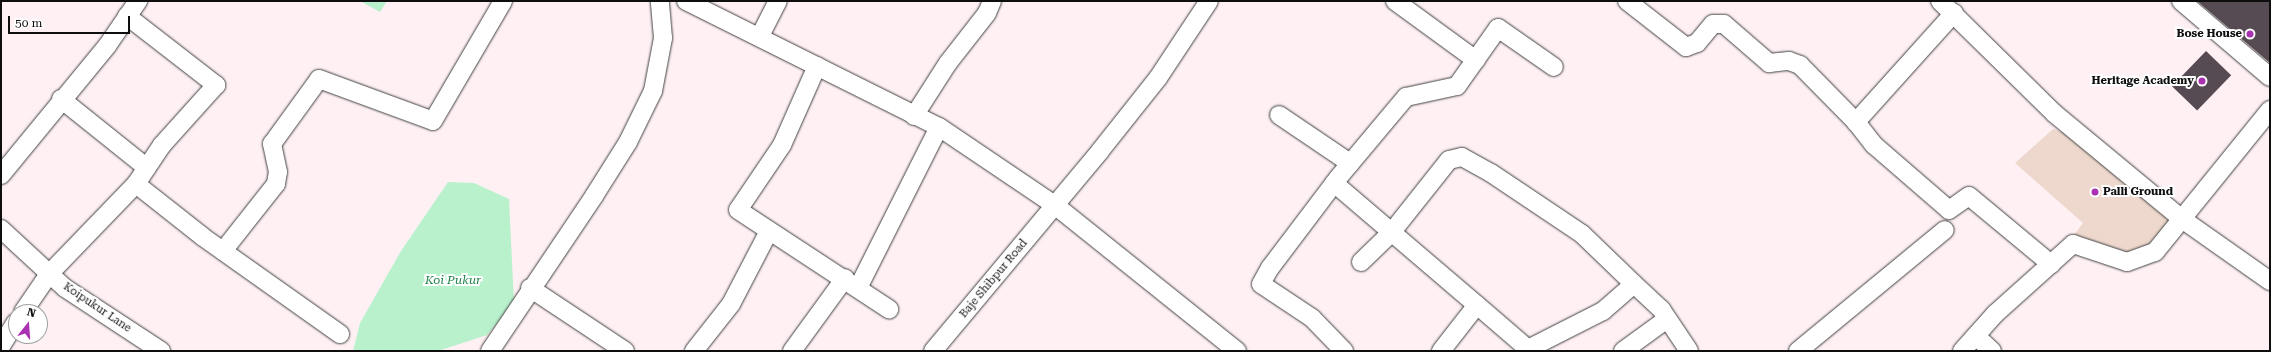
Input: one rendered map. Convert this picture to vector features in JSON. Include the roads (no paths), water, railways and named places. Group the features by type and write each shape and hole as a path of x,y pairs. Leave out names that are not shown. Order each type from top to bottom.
{"street":[{"path":"1,175 138,1"},
{"path":"223,251 276,184 278,172 272,144 319,79 433,121 503,1"},
{"path":"490,351 530,288 598,189 628,142 653,91 663,38 660,1"},
{"path":"686,1 760,36 940,128 1056,206 1237,351"},
{"path":"760,36 778,1"},
{"path":"914,116 948,63 987,13 992,1"},
{"name":"Baje Shibpur Road","path":"933,351 1056,206 1158,78 1209,1"},
{"path":"1395,1 1476,60"},
{"path":"1627,1 1686,46 1697,43 1713,24 1724,24 1769,63 1789,61 1800,65 1856,122 1874,145 1949,210 1969,196 2051,264"},
{"path":"1940,1 1954,13 2055,114 2182,219 2270,281"},
{"path":"2181,1 2270,77"},
{"path":"1856,122 1954,13"},
{"path":"28,304 49,274 136,184 147,168 216,85 127,16"},
{"path":"1344,351 1312,318 1261,284 1334,183 1406,97 1457,86 1498,28 1554,67"},
{"path":"817,66 782,145 738,210 768,233 852,283 889,309"},
{"path":"61,99 147,168"},
{"path":"1962,351 2073,244 2127,262 2155,252 2270,110"},
{"path":"1279,115 1350,163"},
{"path":"792,351 852,283 940,128"},
{"path":"1361,262 1391,233 1449,160 1462,157 1492,173 1582,234 1634,284 1667,319 1689,351"},
{"path":"1334,183 1528,349 1544,346 1602,311 1634,284"},
{"path":"136,184 223,251 340,334"},
{"name":"Koipukur Lane","path":"1,229 65,288 160,351"},
{"path":"1798,351 1945,230"},
{"path":"694,351 731,304 768,233"},
{"path":"530,288 625,351"},
{"path":"1441,351 1477,305"},
{"path":"1623,351 1667,319"},
{"path":"1,346 8,335"},
{"path":"1976,336 1992,351"}],"water":[{"path":"360,1 387,1 380,12"},
{"name":"Koi Pukur","path":"448,182 474,183 509,199 514,303 487,335 438,351 353,351 360,323 401,251"}],"place":[{"name":"Bose House","path":"2250,34"},
{"name":"Heritage Academy","path":"2202,81"},
{"name":"Palli Ground","path":"2095,192"}]}
